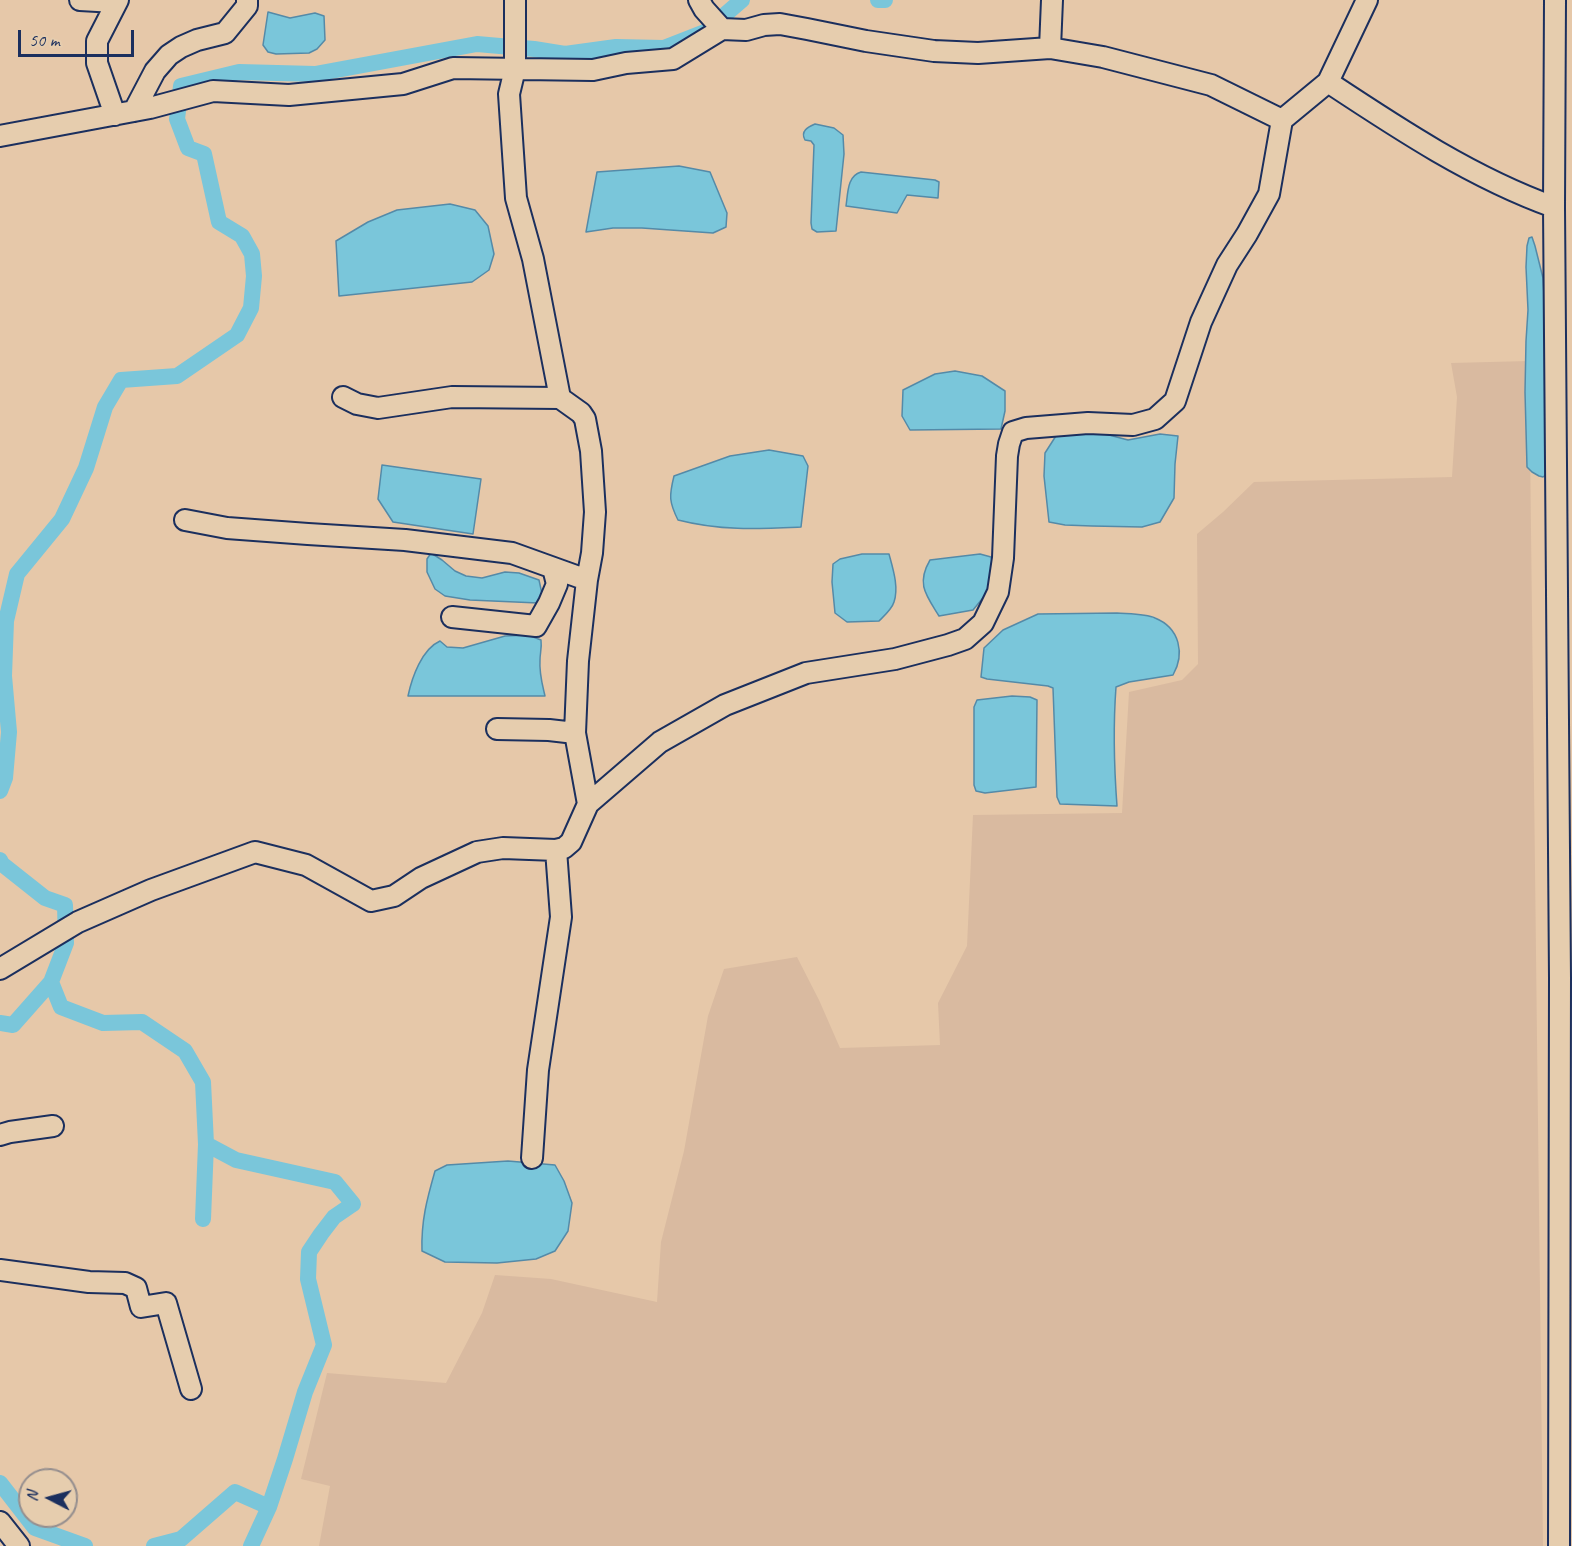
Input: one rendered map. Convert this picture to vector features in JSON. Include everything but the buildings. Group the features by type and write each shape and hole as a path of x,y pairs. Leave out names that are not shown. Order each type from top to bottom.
{"street":[{"path":"80,0 117,1 97,41 97,63 133,111"},
{"path":"133,111 155,71 169,55 198,40 225,33 247,6 248,0"},
{"path":"515,0 515,69 509,94 516,198 533,259 560,398"},
{"path":"1050,48 1052,0"},
{"path":"8,965 78,922 151,890 255,852 306,864 371,901 394,896 422,878 477,852 503,848 556,850 564,848 571,842 588,804 660,742 725,705 806,674 895,659 965,639 983,623 998,592 1003,558 1007,456 1013,432 1026,428 1088,423 1133,425 1155,419 1176,401 1201,322 1227,265 1269,194 1282,120 1328,82 1367,0"},
{"path":"1555,0 1554,207 1560,977 1559,1546"},
{"path":"702,4 722,29"},
{"path":"0,136 133,111 213,91 289,95 403,84 453,68 593,70 626,63 673,59 722,29 746,30 780,24 866,41 934,51 978,53 1050,48 1103,57 1211,85 1282,120"},
{"path":"1328,82 1413,138 1521,195 1554,207"},
{"path":"343,397 357,404 378,408 452,397 560,398 581,413 585,419 591,451 595,512 578,661 575,733 588,804"},
{"path":"185,520 227,528 405,540 512,553 587,580"},
{"path":"452,617 536,626 549,603 556,584 553,568"},
{"path":"497,729 575,733"},
{"path":"532,1158 538,1070 561,917 556,850"},
{"path":"0,1135 53,1126"},
{"path":"0,1270 89,1282 125,1283 136,1288 141,1307 166,1303 191,1389"},
{"path":"0,1522 19,1546"}],"shaded area":[{"path":"1529,361 1543,1546 319,1546 330,1486 301,1479 327,1373 446,1383 482,1313 495,1275 551,1279 657,1302 661,1242 684,1151 708,1016 724,969 797,957 840,1048 940,1045 938,1003 967,946 973,815 1122,813 1129,692 1182,680 1198,664 1197,534 1254,482 1452,477 1457,397 1451,363"}],"water":[{"path":"268,12 290,18 315,13 324,16 325,40 317,49 309,53 276,54 268,52 263,45"},
{"path":"815,124 834,128 843,135 844,154 836,231 817,232 812,229 814,145 811,141 805,140 803,134 807,128"},
{"path":"679,166 710,172 727,213 726,227 713,233 642,228 613,228 586,232 597,172"},
{"path":"861,172 935,180 939,182 938,198 907,195 897,213 846,206 851,181 856,174"},
{"path":"450,204 475,210 488,226 494,254 489,270 472,282 339,296 336,241 368,222 397,210"},
{"path":"1532,237 1543,278 1547,348 1547,474 1543,477 1527,467 1526,267 1527,246 1529,238"},
{"path":"955,371 982,376 1005,391 1005,411 1001,429 910,430 902,416 903,390 935,374"},
{"path":"1061,428 1086,429 1128,440 1160,434 1178,436 1174,498 1160,522 1142,527 1065,525 1049,522 1044,476 1045,453"},
{"path":"769,450 803,456 808,466 801,527 724,528 678,520 671,499 674,476 730,456"},
{"path":"382,465 481,479 473,534 393,522 378,499"},
{"path":"431,553 455,571 466,576 482,578 505,572 519,573 539,580 542,594 538,603 470,600 445,596 435,589 427,572 427,559"},
{"path":"862,554 889,554 895,578 894,602 879,621 847,622 835,613 833,564 840,559"},
{"path":"980,554 991,557 995,570 991,588 973,610 939,616 923,583 930,560"},
{"path":"1117,613 1151,617 1170,628 1178,642 1177,667 1173,675 1129,682 1116,687 1114,746 1117,806 1060,804 1057,797 1053,688 981,677 984,648 1003,630 1038,614"},
{"path":"528,635 541,640 540,669 545,696 408,696 415,672 423,657 440,641 447,647 463,648 505,636"},
{"path":"1012,696 1030,697 1037,700 1036,787 985,793 976,791 974,785 974,707 977,700"},
{"path":"508,1161 555,1165 564,1181 572,1203 568,1231 555,1251 536,1259 497,1263 445,1262 422,1251 425,1210 435,1171 447,1165"}],"waterway":[{"path":"0,791 5,778 9,732 4,676 6,621 17,574 62,519 86,468 105,407 121,380 177,376 237,335 251,308 254,276 252,254 242,236 219,222 204,154 188,148 177,119 181,86 239,72 315,74 477,44 565,54 616,47 664,48 705,32 742,0"},
{"path":"878,0 885,0"},
{"path":"0,860 45,898 65,905 66,943 51,982 13,1025 0,1023"},
{"path":"51,982 61,1007 103,1023 142,1022 185,1051 203,1082 206,1144 203,1219"},
{"path":"206,1144 236,1160 335,1182 353,1204 334,1217 309,1252 308,1279 324,1345 305,1392 269,1507 251,1546"},
{"path":"0,1483 35,1528 85,1546"},
{"path":"154,1546 181,1539 235,1492 269,1507"}]}
